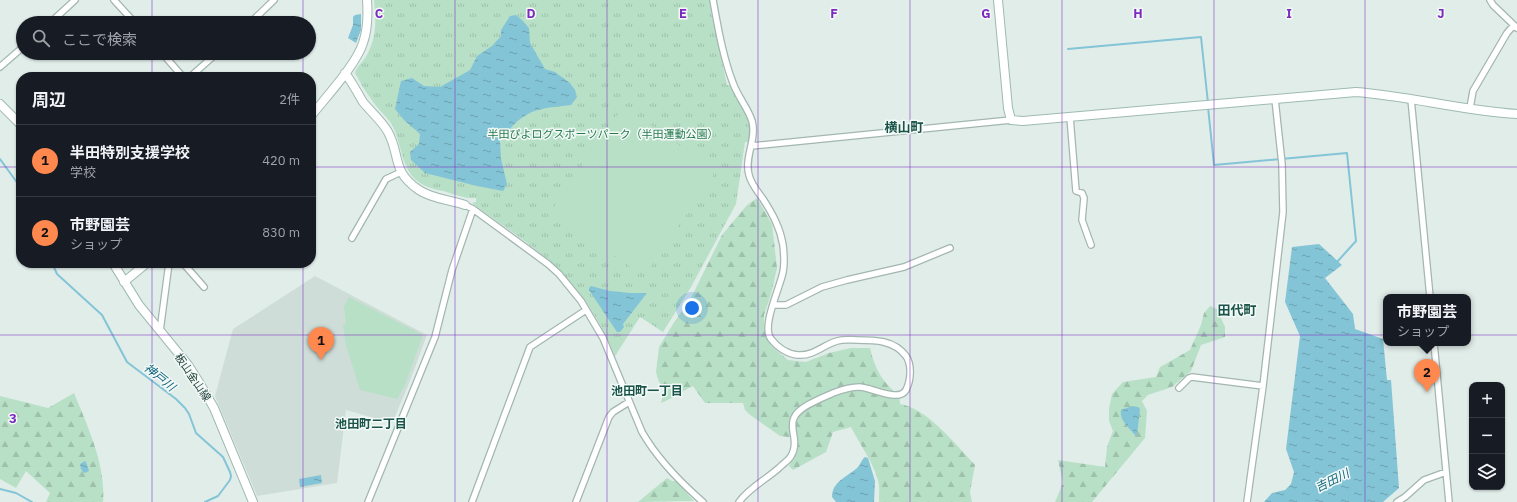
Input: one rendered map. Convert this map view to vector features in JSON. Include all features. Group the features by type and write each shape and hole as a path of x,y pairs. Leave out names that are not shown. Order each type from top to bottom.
{"street":[{"path":"58,16 75,0"},
{"path":"114,0 129,16"},
{"path":"257,16 274,0"},
{"path":"316,110 345,74 360,52 368,24 367,0"},
{"path":"713,0 718,28 732,82 737,95 748,111 752,122 753,133 748,156 748,170 750,178 774,216 781,234 783,247 783,271 768,325 768,332 771,339 782,349 794,354 803,355 816,352 838,341 877,340 893,345 903,352 908,358 910,373 907,388 903,394 883,394 871,389 860,387 852,388 832,394 812,403 797,413 793,419 795,444 790,458 748,492 739,502"},
{"path":"998,0 1008,108 1011,120"},
{"path":"1470,108 1473,90 1507,33 1515,27 1490,0"},
{"path":"0,67 16,53"},
{"path":"168,60 179,72"},
{"path":"196,72 209,60"},
{"path":"345,74 364,102 389,133 401,172 412,185 421,191 469,207 548,264 565,281 586,310 603,338 642,432 649,444 680,480 703,502"},
{"path":"751,146 1011,120 1023,121 1356,92 1382,94 1517,114"},
{"path":"1247,502 1263,386 1283,212 1282,164 1275,98"},
{"path":"1411,99 1430,294"},
{"path":"0,104 16,120"},
{"path":"1070,117 1076,191 1082,193 1084,198 1082,220 1091,245"},
{"path":"352,238 386,179 401,172"},
{"path":"368,502 435,337 469,207"},
{"path":"774,305 786,305 822,288 847,280 904,267 950,248"},
{"name":"板山金山線","path":"116,268 139,305 188,365 200,384 214,408 253,502"},
{"path":"124,282 141,268"},
{"path":"160,331 168,268"},
{"path":"187,268 204,287"},
{"path":"472,502 530,347 586,310"},
{"path":"1434,346 1449,502"},
{"path":"1179,388 1192,377 1263,386"},
{"path":"576,502 609,417 613,412 629,402"},
{"path":"1396,502 1405,497 1424,480 1446,472"}],"shaded area":[{"path":"315,276 427,335 392,423 346,410 337,483 257,496 215,396 233,329"}],"green space":[{"name":"半田ぴよログスポーツパーク（半田運動公園）","path":"374,0 710,0 711,12 727,85 732,85 746,112 750,126 750,142 745,142 736,204 691,287 663,332 640,317 615,356 603,330 588,304 559,270 548,260 472,203 476,202 476,198 463,197 430,188 419,182 412,175 407,168 391,123 373,102 355,73 367,55 373,41 375,22"},
{"path":"629,110 713,169 713,176 649,269 638,272 555,215 554,207 620,111"},
{"path":"757,198 772,224 777,268 764,315 764,328 771,346 788,360 806,362 829,353 851,348 870,348 877,369 888,385 899,395 900,404 910,407 931,420 975,465 970,492 972,502 879,502 878,480 869,459 851,427 833,432 826,452 793,470 789,466 796,453 797,438 780,436 749,414 745,410 743,403 705,403 693,386 661,403 665,388 659,382 656,372 659,347 691,298 722,235 747,205"},
{"path":"349,297 423,335 405,385 397,399 360,390 346,345 343,325 346,324 344,307"},
{"path":"1210,306 1217,309 1225,327 1225,337 1201,345 1191,371 1172,387 1148,395 1142,401 1147,411 1145,438 1092,502 1055,502 1063,483 1058,460 1105,467 1107,447 1113,431 1109,421 1109,409 1112,394 1123,382 1156,377 1160,367 1190,350 1201,325 1204,313"},
{"path":"74,393 99,460 102,474 103,502 46,502 50,493 26,471 16,488 0,479 0,396 48,408"},
{"path":"667,478 672,481 676,481 694,501 638,502"}],"water":[{"path":"361,14 361,30 356,43 348,38 353,25 353,17"},
{"path":"516,15 529,28 530,43 545,69 555,72 570,83 575,90 577,97 571,105 538,110 523,117 500,141 501,159 507,184 503,191 425,173 411,160 410,152 419,144 420,134 404,120 395,109 401,81 412,78 424,86 440,87 470,70 477,56 492,46 501,36 501,30 510,16"},
{"name":"吉田川","path":"1319,244 1342,265 1325,278 1353,314 1355,329 1383,339 1387,380 1391,380 1399,488 1383,502 1264,502 1272,493 1285,490 1291,484 1294,472 1286,449 1300,336 1285,302 1292,247"},
{"path":"591,286 610,291 647,293 623,324 624,327 620,332 617,332 589,290"},
{"path":"1132,406 1140,409 1137,435 1135,435 1125,424 1121,414 1121,410"},
{"path":"865,457 868,458 875,481 874,502 836,502 832,497 835,487 842,479 858,467"},
{"path":"85,461 89,471 85,473 81,469 80,464"},
{"path":"321,475 322,483 300,487 299,479"}],"waterway":[{"path":"1068,49 1201,37 1208,103"},
{"path":"1208,107 1214,165 1347,153 1356,241 1337,262"},
{"name":"神戸川","path":"0,159 16,181"},
{"name":"神戸川","path":"54,268 57,274 102,315 127,362 176,399 189,414 196,433 223,457 230,472 230,480 218,496 205,502"},
{"path":"0,489 16,493 32,502"}],"place":[{"name":"半田特別支援学校","path":"321,360"},
{"name":"市野園芸","path":"1427,392"}],"district":[{"name":"横山町","path":"904,127"},
{"name":"田代町","path":"1237,310"},
{"name":"池田町一丁目","path":"647,390"},
{"name":"池田町二丁目","path":"371,423"}]}
